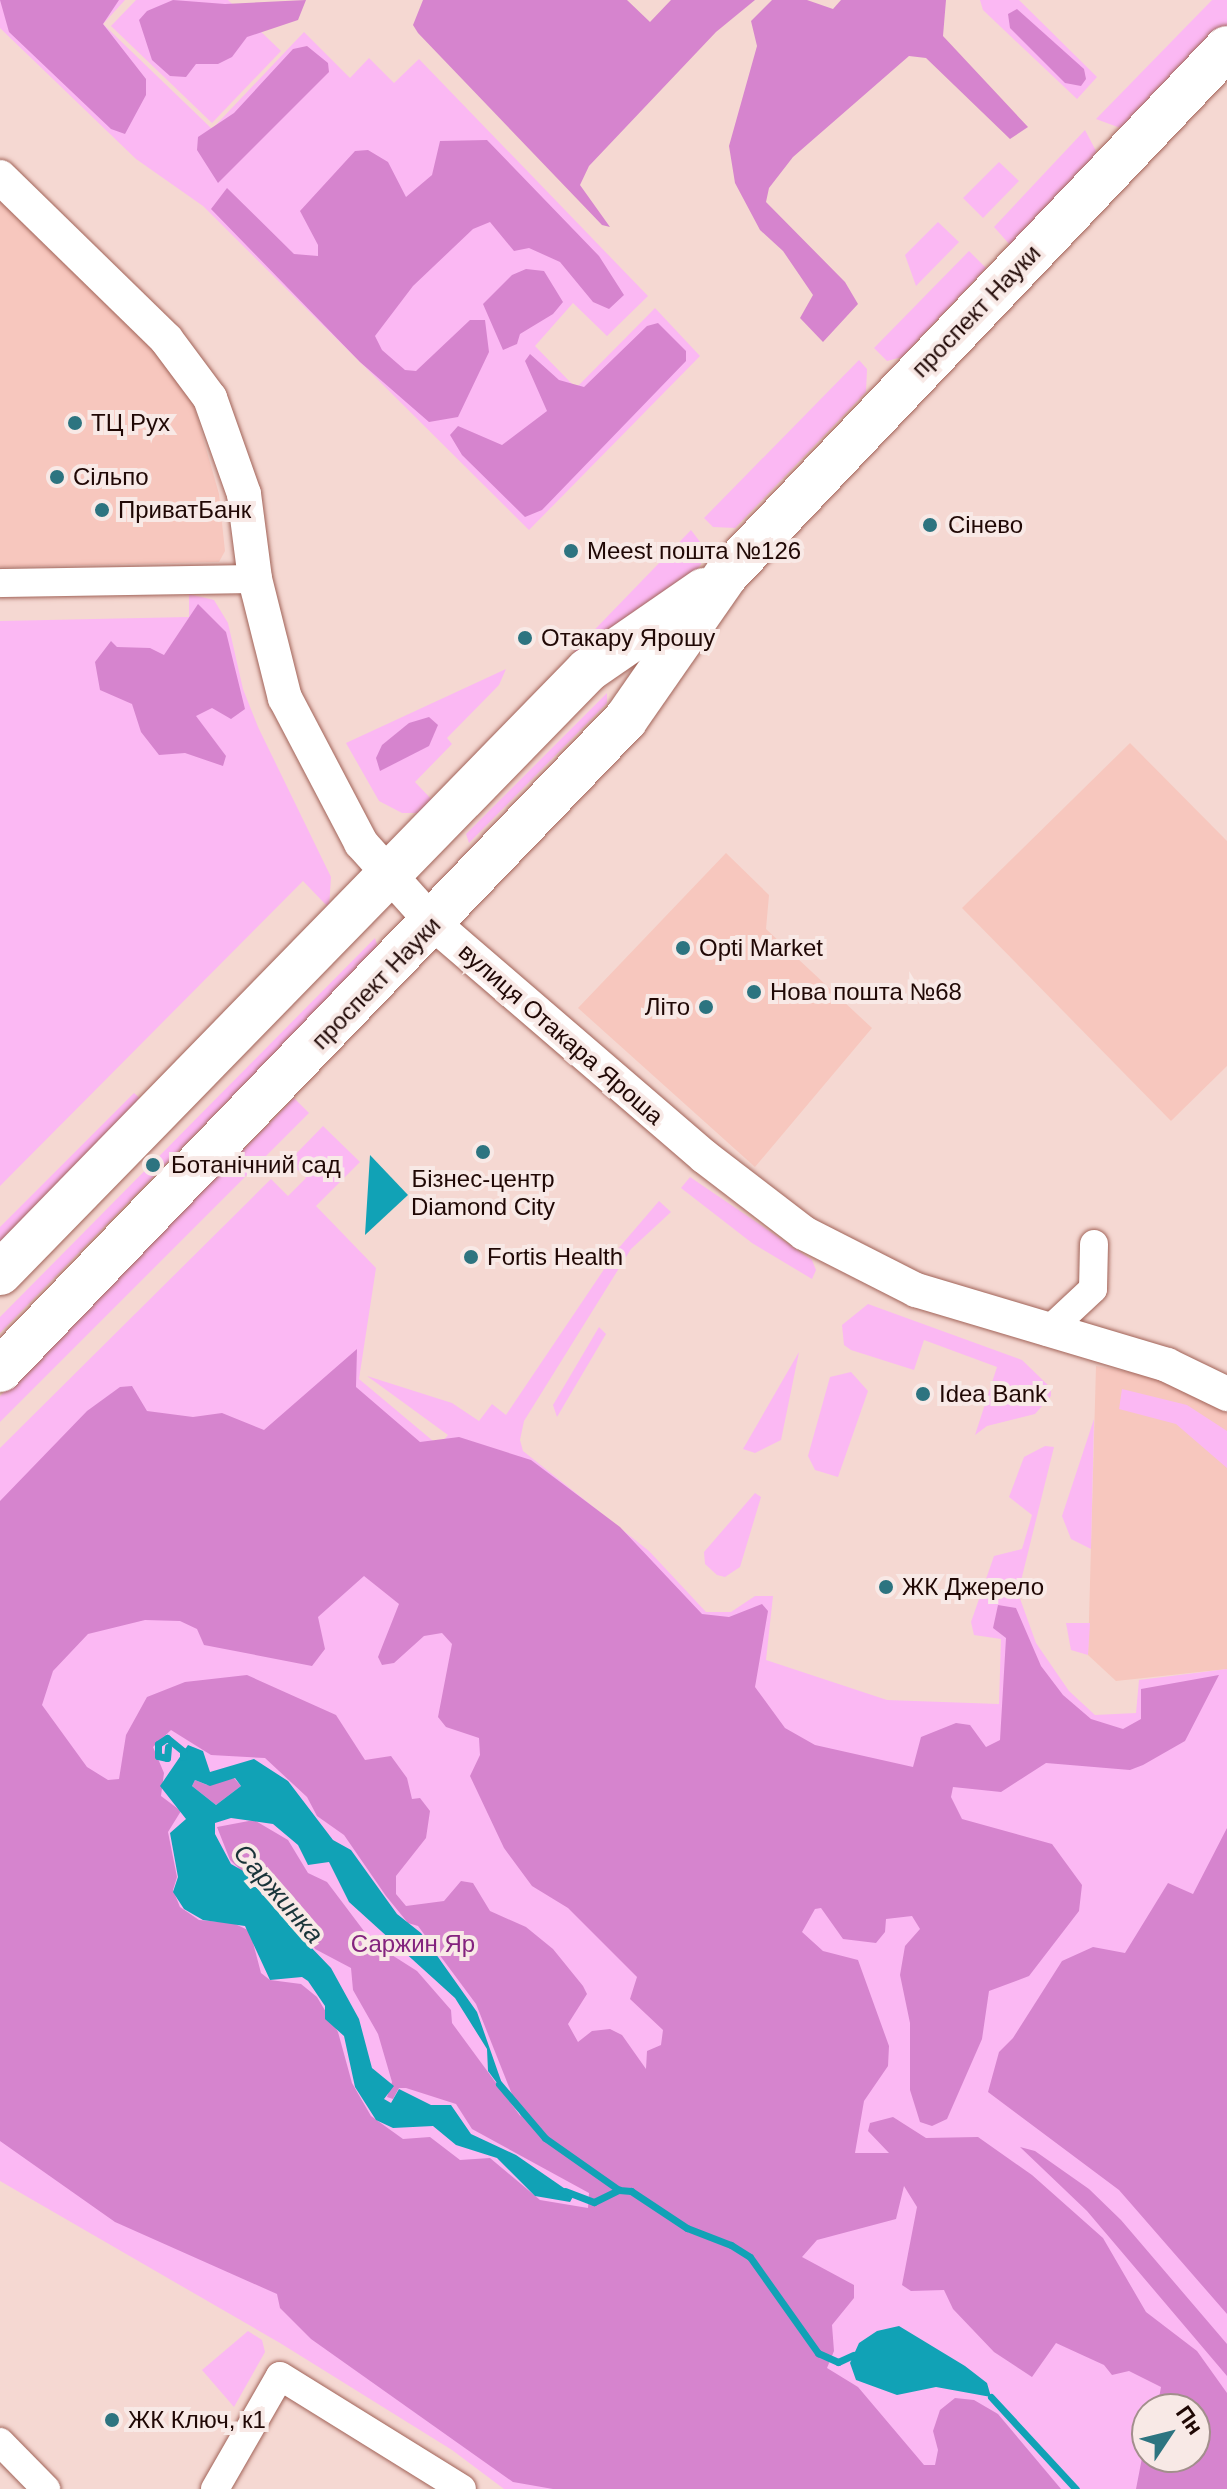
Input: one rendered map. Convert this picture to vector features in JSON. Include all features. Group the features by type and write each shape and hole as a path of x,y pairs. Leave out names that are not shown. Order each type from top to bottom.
{"main road":[{"name":"проспект Науки","path":"0,1370 434,924 626,719 726,575 1227,48"},
{"name":"проспект Науки","path":"0,1273 588,670 726,575"}],"street":[{"name":"вулиця Отакара Яроша","path":"0,177 166,339 210,398 244,494 255,579 285,698 341,810 388,877 434,924 705,1157 804,1233 916,1290 1047,1332 1167,1365 1227,1394"},
{"path":"0,583 255,579"},
{"path":"1047,1332 1093,1289 1094,1244"},
{"path":"215,2489 280,2376 462,2489"},
{"path":"0,2442 46,2489"}],"shaded area":[{"path":"0,0 119,0 103,24 146,79 146,95 125,134 111,129 9,32"},
{"path":"173,0 225,4 306,0 298,20 247,37 232,57 218,64 196,64 186,77 170,76 152,60 139,20 147,11"},
{"path":"423,0 627,0 650,22 671,0 755,0 716,32 589,166 580,185 610,227 602,225 418,33 413,25"},
{"path":"772,0 807,0 833,9 841,0 946,0 943,36 1028,127 1010,139 926,58 909,56 793,157 769,188 766,202 845,282 858,304 823,342 800,318 813,295 783,251 760,230 735,183 729,146 757,46 751,21"},
{"path":"1017,9 1084,69 1086,79 1081,86 1065,83 1010,28 1008,14"},
{"path":"307,46 328,63 329,72 218,183 197,150 198,137 234,113 293,49"},
{"path":"487,140 599,256 624,295 609,309 593,302 560,262 529,248 514,251 490,222 473,229 413,286 375,336 382,350 405,370 416,371 470,320 485,320 489,352 458,417 429,422 360,362 211,209 227,188 294,254 318,256 318,245 300,211 355,151 368,150 388,162 406,197 432,175 440,141"},
{"path":"0,197 161,355 192,399 219,494 225,551 219,562 0,567"},
{"path":"526,269 544,271 563,302 553,314 520,334 517,344 503,350 483,304 512,275"},
{"path":"658,323 686,351 686,361 542,510 525,517 462,455 450,435 458,426 502,445 547,411 525,361 530,354 559,380 584,387 647,326"},
{"path":"198,604 226,632 245,709 231,719 212,708 196,716 226,756 223,766 185,753 159,755 141,732 132,704 100,690 95,662 111,641 117,647 150,648 164,655"},
{"path":"429,717 438,725 429,746 380,771 376,758 382,745 409,723"},
{"path":"1130,743 1227,841 1227,1066 1171,1121 962,908"},
{"path":"726,853 769,895 766,929 872,1028 755,1167 578,1008"},
{"name":"Саржин Яр","path":"357,1349 356,1387 420,1442 459,1437 531,1460 620,1527 702,1614 729,1617 762,1604 768,1611 755,1687 785,1728 815,1745 913,1767 921,1737 956,1723 970,1725 986,1747 1000,1740 1006,1638 993,1628 998,1605 1016,1608 1041,1666 1063,1695 1091,1719 1123,1729 1141,1719 1141,1689 1219,1675 1185,1741 1143,1765 1130,1770 1046,1763 1001,1792 953,1787 951,1797 962,1819 1052,1844 1082,1885 1079,1911 1029,1976 989,1991 982,2039 947,2119 932,2126 920,2122 910,2090 910,2023 900,1975 905,1946 920,1929 912,1916 886,1919 885,1932 876,1943 843,1939 821,1908 815,1909 802,1932 823,1951 858,1960 889,2046 888,2066 864,2101 855,2153 889,2153 868,2131 870,2123 893,2117 926,2138 978,2137 1032,2175 1103,2238 1146,2312 1197,2351 1227,2393 1227,2489 1136,2489 1139,2473 1211,2473 1211,2393 1160,2393 1161,2387 1129,2371 1112,2375 1104,2365 1056,2343 1032,2377 994,2352 953,2309 944,2290 911,2291 902,2285 917,2207 904,2186 896,2219 817,2240 802,2257 854,2285 854,2298 832,2325 834,2351 827,2368 858,2387 924,2465 935,2465 938,2450 933,2431 940,2410 955,2398 974,2400 998,2414 1061,2489 553,2489 513,2482 311,2339 280,2308 277,2294 115,2222 0,2141 0,1501 87,1411 120,1387 132,1386 147,1411 193,1417 222,1413 264,1430","holes":["364,1576 399,1604 378,1657 382,1665 394,1663 424,1636 442,1633 452,1644 438,1717 446,1727 479,1738 480,1755 470,1776 504,1848 532,1886 568,1908 637,1977 630,1999 663,2030 661,2045 647,2051 646,2069 622,2035 610,2029 592,2031 578,2042 568,2024 587,1994 583,1986 553,1949 526,1927 490,1911 473,1883 461,1881 444,1901 406,1906 396,1894 396,1876 426,1838 430,1811 420,1798 412,1799 407,1778 391,1756 365,1760 336,1715 247,1675 185,1682 147,1697 126,1735 119,1779 108,1780 87,1767 42,1705 53,1671 88,1634 145,1620 180,1621 197,1629 204,1645 312,1666 325,1649 318,1617","171,1730 211,1755 265,1758 307,1797 317,1816 344,1835 386,1896 408,1923 418,1926 476,2004 521,2117 452,2023 451,2010 417,1971 373,1943 327,1882 308,1873 288,1840 254,1820 217,1827 230,1860 266,1894 290,1903 315,1949 351,1968 353,1990 378,2034 392,2082 387,2097 393,2099 399,2088 406,2088 456,2104 472,2129 589,2193 588,2208 540,2200 490,2158 460,2160 430,2137 403,2139 371,2116 352,2083 338,2032 317,1997 301,1984 270,1980 261,1973 250,1931 233,1923 199,1920 180,1907 173,1890 177,1877 168,1832 181,1811 161,1796 164,1773 153,1747"]},
{"path":"1096,1366 1157,1377 1202,1395 1227,1413 1227,1669 1116,1681 1088,1655"},
{"path":"234,1778 241,1786 216,1805 192,1786 195,1780 207,1785"},
{"path":"1227,1828 1227,2314 1119,2190 988,2092 999,2052 1013,2038 1062,1961 1093,1947 1125,1953 1168,1883 1193,1894"},
{"path":"1020,2147 1035,2151 1089,2189 1121,2220 1227,2344 1227,2376 1087,2211"}],"green space":[{"path":"0,0 125,0 103,24 212,129 304,32 350,78 369,58 394,83 419,59 648,296 607,336 573,303 535,346 576,388 655,308 700,356 529,530 203,206 136,159 0,28"},
{"path":"136,0 228,0 281,51 212,123 111,26"},
{"path":"980,0 1019,0 1097,77 1077,99 983,10"},
{"path":"1212,0 1227,0 1227,28 1123,129 1096,119"},
{"path":"1085,130 1096,151 1092,163 1011,246 994,227"},
{"path":"999,162 1019,181 983,218 963,198"},
{"path":"938,222 959,242 916,286 905,255"},
{"path":"969,251 986,268 902,357 887,361 874,348"},
{"path":"859,360 867,369 866,392 735,528 713,527 704,518"},
{"path":"691,530 707,551 698,570 584,661 574,651"},
{"path":"189,594 214,600 228,623 243,689 258,727 331,877 329,908 303,881 0,1186 0,621 189,617"},
{"path":"506,669 499,685 447,738 452,744 415,782 434,802 418,813 402,813 379,801 346,743"},
{"path":"607,693 607,703 469,843 466,834"},
{"path":"375,938 378,948 0,1333 0,1317"},
{"path":"134,1093 149,1106 0,1256 0,1227"},
{"path":"294,1098 309,1113 0,1422 0,1396"},
{"name":"Саржин Яр","path":"323,1126 360,1162 316,1206 376,1268 359,1379 439,1446 448,1435 367,1376 452,1403 479,1421 492,1404 506,1415 617,1250 659,1201 671,1212 631,1249 524,1421 520,1440 523,1451 649,1551 706,1612 731,1612 755,1596 773,1596 766,1660 887,1700 999,1704 1001,1639 974,1635 971,1622 994,1556 1022,1549 1032,1515 1009,1497 1024,1457 1045,1446 1054,1447 1018,1593 1036,1643 1069,1691 1095,1715 1136,1713 1139,1680 1227,1669 1227,2489 504,2489 452,2450 280,2343 0,2181 0,1448 271,1179 288,1196 306,1178 289,1161"},
{"path":"690,1177 812,1260 816,1270 812,1279 752,1243 681,1188"},
{"path":"868,1304 1022,1360 1051,1388 1051,1396 1035,1414 987,1426 975,1435 997,1367 924,1340 914,1370 851,1350 844,1345 842,1325"},
{"path":"599,1327 606,1334 557,1417 553,1405"},
{"path":"799,1352 781,1440 755,1453 743,1449"},
{"path":"851,1372 868,1391 838,1477 815,1470 808,1456 830,1377"},
{"path":"1122,1389 1187,1405 1227,1431 1227,1468 1176,1424 1119,1409"},
{"path":"1094,1419 1091,1549 1071,1539 1062,1516"},
{"path":"755,1493 761,1497 740,1567 725,1577 717,1575 705,1564 704,1552"},
{"path":"1066,1623 1090,1623 1088,1655 1071,1650"},
{"path":"248,2331 262,2340 265,2352 234,2407 202,2370"}],"water":[{"path":"370,1155 408,1195 365,1235"},
{"path":"188,1745 203,1751 210,1772 254,1759 288,1781 333,1840 351,1850 397,1914 421,1933 477,2012 506,2095 488,2071 487,2049 455,1998 349,1902 329,1862 308,1865 298,1845 273,1824 231,1818 215,1823 215,1834 231,1864 254,1877 262,1895 288,1904 306,1942 331,1968 359,2019 372,2068 394,2086 384,2099 391,2103 399,2089 431,2105 451,2105 471,2134 516,2155 574,2195 570,2202 535,2196 497,2158 456,2145 433,2126 393,2128 376,2120 355,2087 344,2036 325,2019 325,2006 308,1981 302,1977 270,1980 245,1926 203,1920 184,1909 173,1892 178,1877 170,1833 186,1819 160,1786","holes":["235,1778 241,1786 216,1805 192,1786 195,1780 210,1786"]},
{"path":"899,2326 965,2366 987,2383 991,2397 936,2387 897,2395 856,2380 850,2363 859,2343 877,2331"}],"waterway":[{"name":"Саржинка","path":"168,1747 167,1758 158,1756 158,1744 167,1738 183,1751 183,1757"},
{"name":"Саржинка","path":"499,2084 545,2138 619,2190"},
{"name":"Саржинка","path":"565,2191 594,2202 619,2190 631,2191 687,2228 731,2245 750,2257 818,2353 838,2362 853,2355"},
{"name":"Саржинка","path":"991,2397 1076,2489"}],"place":[{"name":"ТЦ Рух","path":"75,423"},
{"name":"Сільпо","path":"57,477"},
{"name":"ПриватБанк","path":"102,510"},
{"name":"Сінево","path":"930,525"},
{"name":"Meest пошта №126","path":"571,551"},
{"name":"Отакару Ярошу","path":"525,638"},
{"name":"Opti Market","path":"683,948"},
{"name":"Нова пошта №68","path":"754,992"},
{"name":"Літо","path":"706,1007"},
{"name":"Бізнес-центр Diamond City","path":"483,1152"},
{"name":"Ботанічний сад","path":"153,1165"},
{"name":"Fortis Health","path":"471,1257"},
{"name":"Idea Bank","path":"923,1394"},
{"name":"ЖК Джерело","path":"886,1587"},
{"name":"ЖК Ключ, к1","path":"112,2420"}]}
